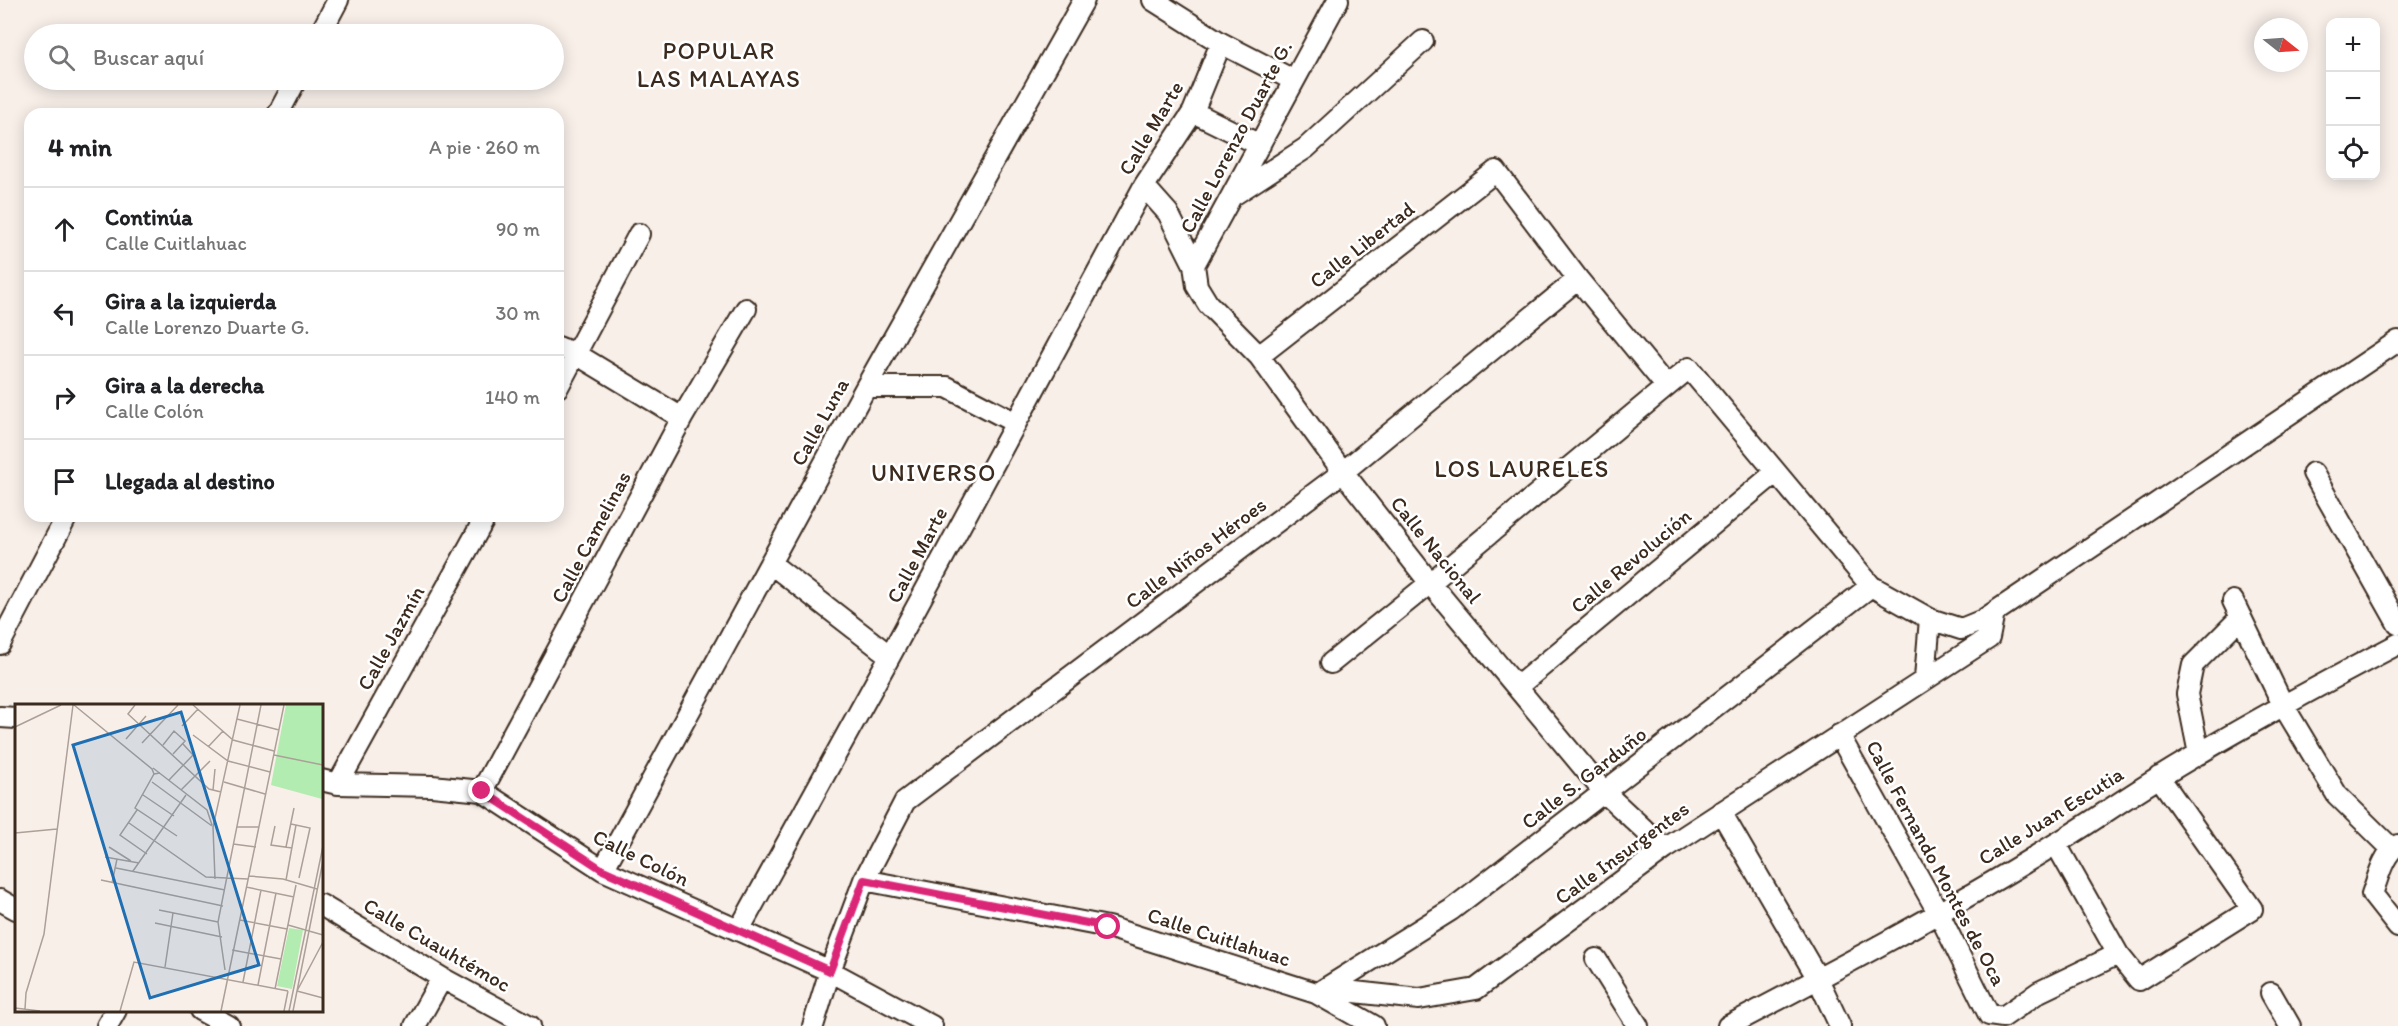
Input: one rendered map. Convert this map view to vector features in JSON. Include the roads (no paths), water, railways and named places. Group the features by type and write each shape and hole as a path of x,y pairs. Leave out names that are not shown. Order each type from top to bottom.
{"street":[{"path":"325,24 338,0"},
{"name":"Calle Luna","path":"603,870 866,387 1084,0"},
{"path":"1153,0 1221,43 1293,80"},
{"name":"Calle Lorenzo Duarte G.","path":"1194,265 1338,0"},
{"path":"1232,197 1306,148 1423,41"},
{"name":"Calle Marte","path":"739,930 891,656 1144,186 1193,112 1221,43"},
{"path":"281,108 291,90"},
{"path":"1193,112 1260,145"},
{"name":"Calle Libertad","path":"1258,356 1496,171 1578,279"},
{"name":"Calle Nacional","path":"1144,186 1168,213 1194,265 1197,286 1208,304 1258,356 1343,472 1430,583 1604,792 1665,849"},
{"path":"639,234 567,351 682,418"},
{"path":"1578,279 1666,386"},
{"name":"Calle Niños Héroes","path":"864,880 905,801 1343,472 1578,279"},
{"name":"Calle Camelinas","path":"482,791 682,418 746,309"},
{"path":"1330,663 1689,368 1871,585 1930,620 1960,628 1983,620 1994,613 2398,341"},
{"path":"866,387 947,387 1016,423"},
{"name":"Calle Revolución","path":"1518,686 1775,473"},
{"path":"2313,473 2398,624"},
{"path":"0,644 64,522"},
{"name":"Calle Jazmín","path":"329,782 482,522"},
{"path":"770,564 891,656"},
{"name":"Calle S. Garduño","path":"1322,991 1451,910 1871,585"},
{"path":"2199,754 2187,694 2193,665 2237,609 2283,705 2337,795 2395,847 2383,864 2372,894 2398,927"},
{"name":"Calle Insurgentes","path":"1322,991 1419,999 1476,989 1665,849 1989,638 1994,613"},
{"path":"1925,678 1930,620"},
{"name":"Calle Juan Escutia","path":"1728,1026 1938,912 2056,844 2159,777 2283,705 2398,644"},
{"name":"Calle Fernando Montes de Oca","path":"1839,735 1938,912 1989,1015 2003,1017 2039,992 2118,954"},
{"path":"2056,844 2118,954 2139,980 2252,909 2159,777"},
{"name":"Calle Colón","path":"329,782 432,786 482,791 603,870 830,971 932,1026"},
{"path":"1721,812 1818,979 1840,1026"},
{"path":"813,1026 830,971 864,880"},
{"name":"Calle Cuitlahuac","path":"864,880 1108,927 1247,972 1322,991 1374,1026"},
{"path":"0,900 15,908"},
{"name":"Calle Cuauhtémoc","path":"322,906 442,978 530,1026"},
{"path":"1596,960 1638,1026"},
{"path":"415,1026 442,978"},
{"path":"2271,993 2290,1026"},
{"path":"107,1026 115,1011"},
{"path":"202,1011 229,1026"}],"district":[{"name":"POPULAR LAS MALAYAS","path":"719,65"},
{"name":"LOS LAURELES","path":"1522,469"},
{"name":"UNIVERSO","path":"934,473"}]}
